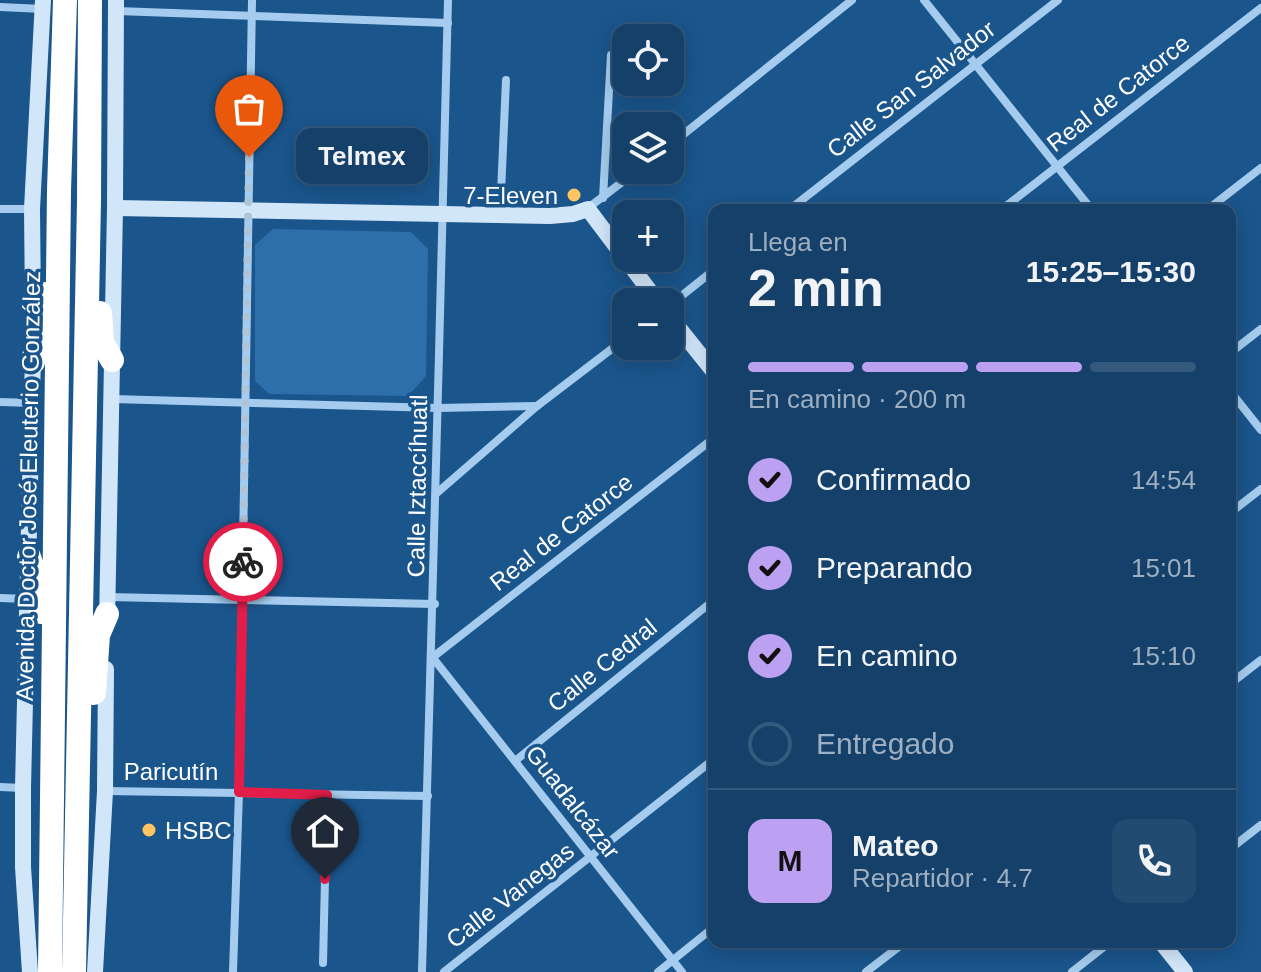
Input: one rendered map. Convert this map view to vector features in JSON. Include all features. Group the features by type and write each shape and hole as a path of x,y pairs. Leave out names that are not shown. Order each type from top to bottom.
{"highway":[{"path":"74,972 90,0"},
{"name":"Avenida Doctor José Eleuterio González","path":"50,3 59,191 50,972"},
{"path":"33,362 43,312 44,237 59,191"},
{"path":"89,201 97,210 100,220 100,331 112,360"},
{"path":"29,557 41,593 41,729 52,769"},
{"path":"78,744 90,714 98,635 107,606"}],"street":[{"path":"233,972 239,792 252,0"},
{"name":"Calle Iztaccíhuatl","path":"422,972 438,492 441,215 448,0"},
{"path":"684,134 852,0"},
{"path":"924,0 1087,204"},
{"name":"Calle San Salvador","path":"797,204 1058,0"},
{"path":"0,7 50,3"},
{"name":"Avenida Doctor José Eleuterio González","path":"30,972 23,867 23,788 33,403 32,209 50,3"},
{"path":"98,972 96,950 105,791 116,6 251,16 448,23"},
{"name":"Real de Catorce","path":"1008,204 1261,8"},
{"path":"603,198 611,55"},
{"path":"500,216 506,80"},
{"path":"1215,204 1261,168"},
{"path":"115,208 561,216 588,209 620,184"},
{"path":"0,209 32,209"},
{"path":"588,209 647,288"},
{"path":"684,294 708,275"},
{"path":"1236,348 1261,329"},
{"path":"684,334 708,364"},
{"path":"438,492 537,406 612,349"},
{"path":"112,399 438,408 537,406"},
{"path":"1236,399 1261,430"},
{"path":"0,402 33,403"},
{"name":"Real de Catorce","path":"433,657 708,443"},
{"path":"1236,508 1261,489"},
{"path":"0,598 28,599"},
{"path":"107,606 242,599 435,604"},
{"name":"Calle Cedral","path":"515,761 708,605"},
{"name":"Guadalcázar","path":"433,657 682,972"},
{"path":"1236,679 1261,660"},
{"name":"Calle Vanegas","path":"444,972 708,764"},
{"path":"0,787 23,788"},
{"name":"Paricutín","path":"105,791 428,796"},
{"path":"323,963 327,795"},
{"path":"1236,844 1261,825"},
{"path":"658,972 708,932"},
{"path":"866,972 897,948"},
{"path":"1072,972 1102,948"},
{"path":"1166,948 1185,972"}],"shaded area":[{"path":"273,229 411,232 428,249 426,376 408,396 269,394 255,381 255,245"}],"way so far":[{"path":"243,562 249,157"}],"place":[{"name":"Telmex","path":"249,157"},
{"name":"7-Eleven","path":"574,195"},
{"name":"HSBC","path":"149,830"}],"route":[{"path":"243,562 239,792 327,795 325,879"}]}
